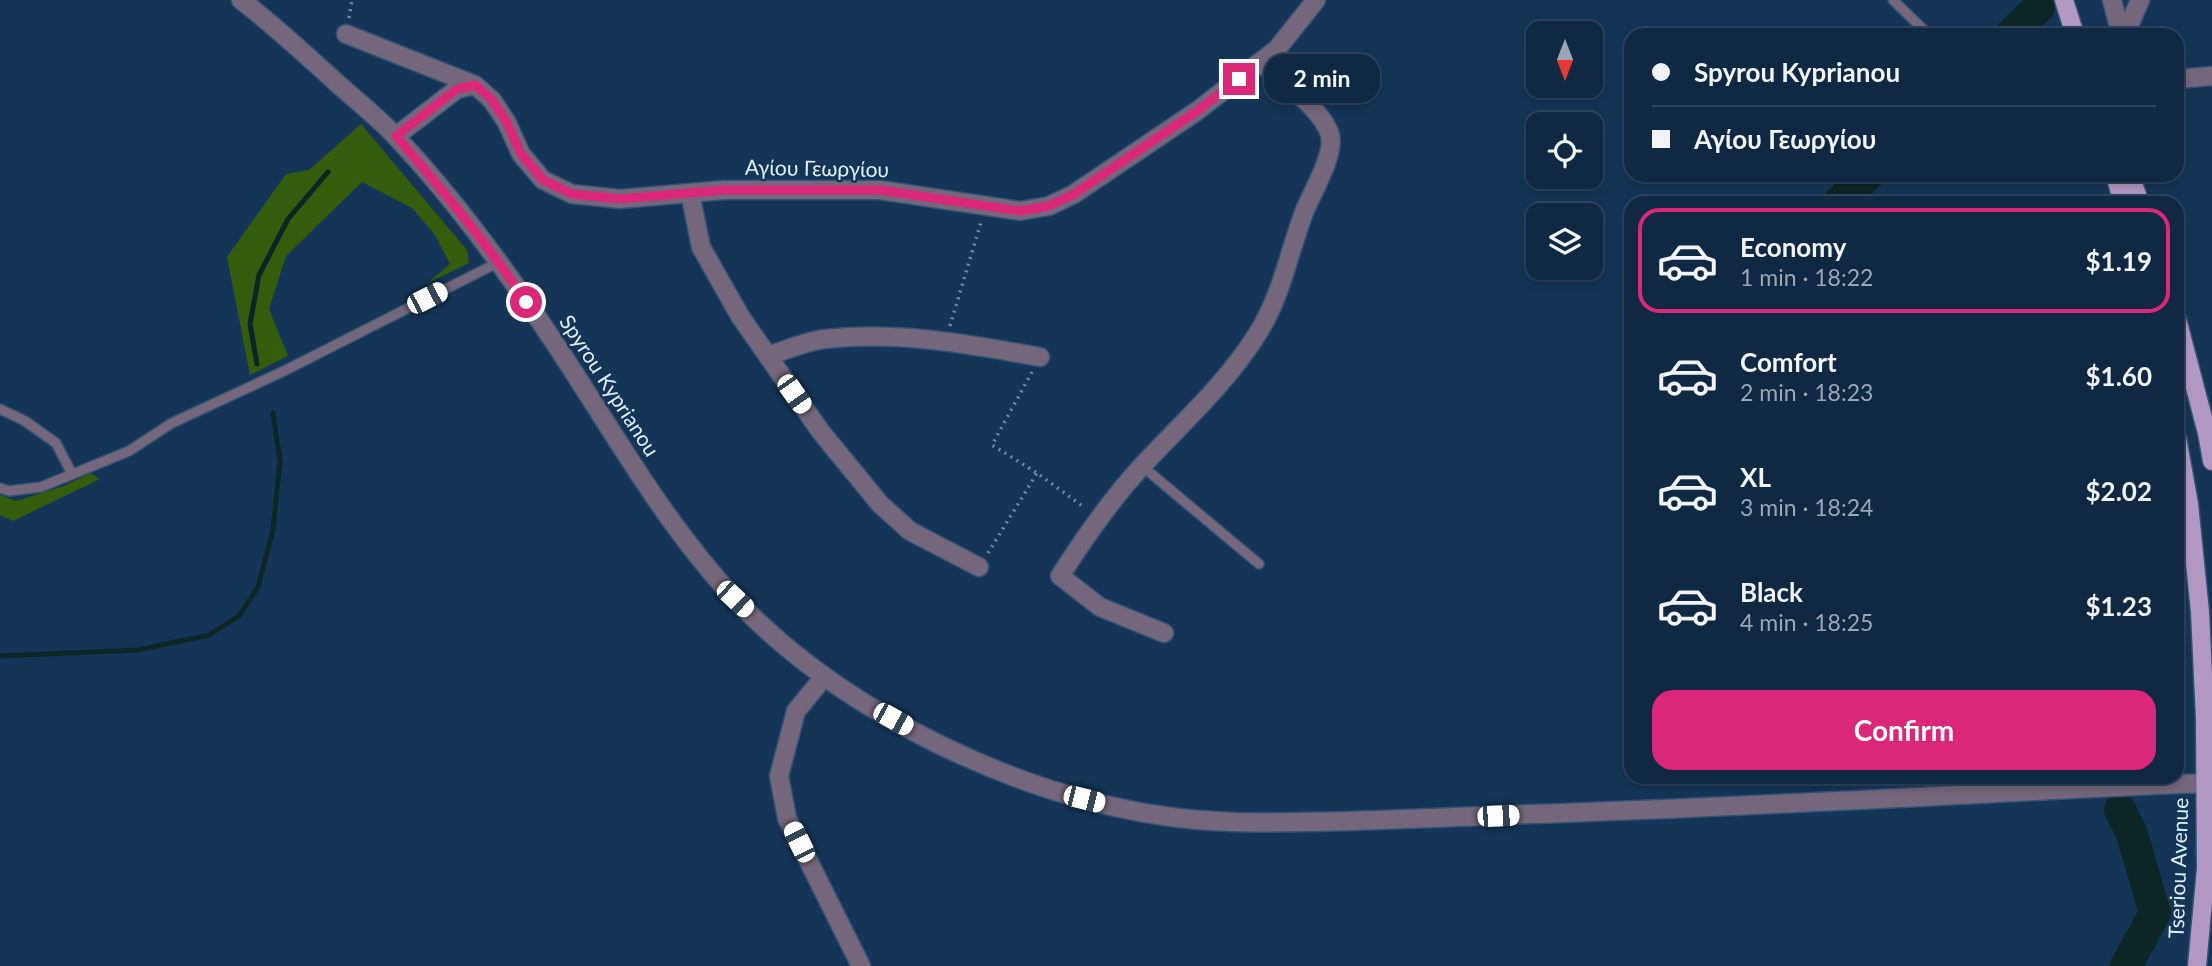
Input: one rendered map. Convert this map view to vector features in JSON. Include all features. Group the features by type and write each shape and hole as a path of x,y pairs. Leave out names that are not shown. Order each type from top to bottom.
{"main road":[{"path":"2064,0 2073,28"},
{"path":"2184,345 2212,461"},
{"name":"Tseriou Avenue","path":"2184,476 2200,612 2209,783 2206,869 2197,966"}],"street":[{"name":"Αγίου Γεωργίου","path":"475,85 492,100 507,123 521,154 543,180 572,194 620,199 724,190 880,190 1020,211 1049,206 1074,194 1197,111 1277,49 1316,0"},
{"path":"2112,0 2121,28"},
{"path":"2126,28 2140,0"},
{"name":"Spyrou Kyprianou","path":"248,3 396,136 450,199 499,262 680,534 735,599 787,648 824,677 875,709 946,746 1058,793 1164,816 1234,823 1332,822 1636,810 2209,783"},
{"path":"346,34 475,85"},
{"path":"1164,633 1100,607 1060,576 1098,517 1232,371 1259,331 1279,291 1304,213 1330,150 1330,136 1323,120 1287,84 1261,63"},
{"path":"2184,78 2212,76"},
{"path":"396,136 457,89 475,85"},
{"path":"690,193 701,247 740,316 821,432 880,504 910,531 979,567"},
{"path":"768,356 822,339 896,337 946,341 1040,357"},
{"path":"824,677 796,712 779,776 787,818 861,966"}],"lane":[{"path":"1893,1 1922,28"},
{"path":"0,488 9,491 41,486 129,451 172,423 284,371 499,262"},
{"path":"0,409 25,421 56,443 72,474"},
{"path":"1142,466 1259,564"}],"path":[{"path":"946,341 985,207"},
{"path":"1040,357 992,445 1037,473 1098,517"},
{"path":"979,567 1037,473"}],"green space":[{"path":"361,124 467,250 469,263 426,284 450,264 435,235 412,208 362,182 286,256 269,309 288,356 250,375 227,257 286,174 309,170"},
{"path":"90,473 100,479 13,521 0,515 0,495 16,501 64,486"}],"waterway":[{"path":"2017,28 2039,7"},
{"path":"257,364 250,324 259,275 288,219 328,172"},
{"path":"1846,196 1860,182"},
{"path":"0,656 138,650 209,635 239,616 258,587 273,530 280,461 273,413"},
{"path":"2120,810 2132,834 2155,913 2126,966"}],"route":[{"path":"526,302 450,199 396,136 457,89 475,85 492,100 507,123 521,154 543,180 572,194 620,199 724,190 880,190 1020,211 1049,206 1074,194 1197,111 1239,79"}]}
